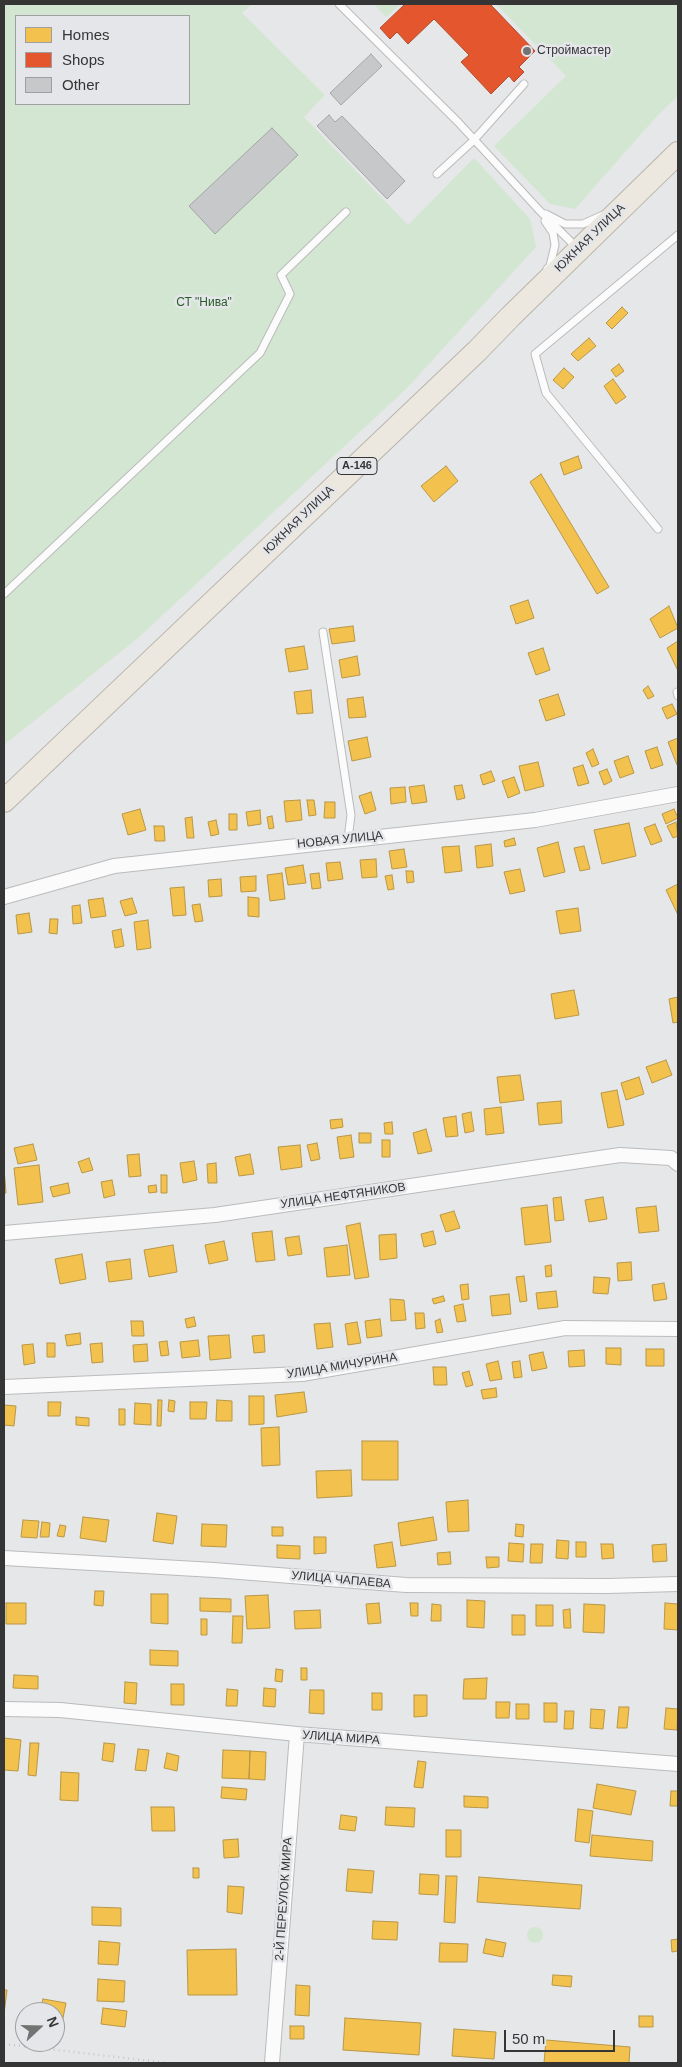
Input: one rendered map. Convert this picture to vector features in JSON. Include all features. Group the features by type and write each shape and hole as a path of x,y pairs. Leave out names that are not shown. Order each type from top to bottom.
{"highway":[{"name":"ЮЖНАЯ УЛИЦА","path":"4,801 478,351 678,152"}],"street":[{"name":"НОВАЯ УЛИЦА","path":"4,897 114,866 535,820 678,794"},
{"name":"УЛИЦА НЕФТЯНИКОВ","path":"4,1233 214,1215 620,1155 671,1158 678,1164"},
{"name":"УЛИЦА МИЧУРИНА","path":"4,1388 302,1374 564,1328 678,1329"},
{"name":"УЛИЦА ЧАПАЕВА","path":"4,1558 214,1570 406,1585 608,1586 678,1584"},
{"name":"УЛИЦА МИРА","path":"4,1709 60,1710 297,1734 678,1764"},
{"name":"2-Й ПЕРЕУЛОК МИРА","path":"272,2063 297,1734"}],"lane":[{"path":"339,4 458,122 578,250"},
{"path":"437,174 474,140 524,84"},
{"path":"539,210 565,224 584,224 601,216 678,152"},
{"path":"478,351 550,266 555,245 553,233 539,210"},
{"path":"4,594 260,353 290,294 281,275 346,212"},
{"path":"658,529 546,393 535,354 678,235"},
{"path":"323,632 351,815 348,839"}],"path":[{"path":"4,2044 169,2063"}],"green space":[{"name":"СТ \"Нива\"","path":"4,4 252,4 242,13 325,95 304,117 408,225 474,158 530,219 536,247 406,389 138,638 4,745"},
{"path":"374,4 401,4 386,17"},
{"path":"496,4 678,4 678,96 657,116 575,209 550,204 494,146 566,76"},
{"path":"532,1927 538,1927 543,1932 541,1941 532,1943 527,1938 527,1932"}],"building: Homes":[{"path":"622,307 628,313 612,329 606,323"},
{"path":"589,338 596,346 578,361 571,354"},
{"path":"619,364 624,371 616,377 611,370"},
{"path":"564,368 574,377 563,389 553,380"},
{"path":"613,379 626,397 616,404 604,386"},
{"path":"578,456 582,468 564,475 560,463"},
{"path":"446,466 458,481 434,502 421,486"},
{"path":"541,474 609,587 597,594 530,482"},
{"path":"528,600 534,618 516,624 510,606"},
{"path":"669,606 678,628 660,638 650,619"},
{"path":"353,626 355,641 332,644 329,629"},
{"path":"678,641 678,671 667,648"},
{"path":"304,646 308,669 289,672 285,649"},
{"path":"543,648 550,670 536,675 528,653"},
{"path":"357,656 360,675 342,678 339,660"},
{"path":"648,686 654,696 648,699 643,690"},
{"path":"311,690 313,713 297,714 294,692"},
{"path":"558,694 565,715 546,721 539,700"},
{"path":"363,697 366,717 349,718 347,699"},
{"path":"672,704 677,714 667,719 662,708"},
{"path":"367,737 371,757 352,761 348,741"},
{"path":"678,738 678,764 677,765 668,742"},
{"path":"657,747 663,765 651,769 645,751"},
{"path":"593,749 599,764 592,767 586,753"},
{"path":"628,756 634,773 620,778 614,761"},
{"path":"538,762 544,786 525,791 519,766"},
{"path":"583,765 589,783 578,786 573,768"},
{"path":"607,769 612,781 604,785 599,772"},
{"path":"491,771 495,781 483,785 480,775"},
{"path":"514,777 520,793 508,798 502,781"},
{"path":"424,785 427,802 412,804 409,787"},
{"path":"462,785 465,798 457,800 454,786"},
{"path":"405,787 406,802 391,804 390,788"},
{"path":"371,792 376,810 365,814 359,796"},
{"path":"300,800 302,820 286,822 284,801"},
{"path":"307,800 314,800 316,815 309,816"},
{"path":"325,802 335,802 335,818 324,818"},
{"path":"140,809 146,830 128,835 122,814"},
{"path":"674,809 678,818 666,824 662,814"},
{"path":"260,810 261,824 248,826 246,812"},
{"path":"229,814 237,814 237,830 229,830"},
{"path":"272,816 274,828 269,829 267,817"},
{"path":"192,817 194,838 187,838 185,818"},
{"path":"216,820 219,834 211,836 208,822"},
{"path":"676,822 678,836 673,838 667,826"},
{"path":"629,823 636,856 602,864 594,830"},
{"path":"655,824 662,841 651,845 644,828"},
{"path":"154,826 164,826 165,841 155,841"},
{"path":"514,838 516,845 505,847 504,841"},
{"path":"558,842 565,872 544,877 537,848"},
{"path":"491,844 493,866 477,868 475,846"},
{"path":"459,846 462,871 445,873 442,847"},
{"path":"584,846 590,869 580,871 574,848"},
{"path":"404,849 407,867 392,869 389,851"},
{"path":"376,859 377,877 362,878 360,860"},
{"path":"340,862 343,879 328,881 326,863"},
{"path":"303,865 306,883 288,885 285,868"},
{"path":"520,869 525,891 510,894 504,872"},
{"path":"406,871 413,871 414,882 407,883"},
{"path":"282,873 285,899 270,901 267,875"},
{"path":"319,873 321,888 312,889 310,874"},
{"path":"392,875 394,889 388,890 385,876"},
{"path":"256,876 256,891 241,892 240,877"},
{"path":"221,879 222,896 209,897 208,880"},
{"path":"678,884 678,915 666,890"},
{"path":"184,887 186,915 173,916 170,888"},
{"path":"248,897 259,898 259,917 248,916"},
{"path":"103,898 106,916 91,918 88,900"},
{"path":"132,898 137,913 125,916 120,901"},
{"path":"200,904 203,921 195,922 192,905"},
{"path":"80,905 82,923 73,924 72,906"},
{"path":"578,908 581,931 560,934 556,911"},
{"path":"29,913 32,932 18,934 16,915"},
{"path":"50,919 58,919 57,934 49,933"},
{"path":"148,920 151,948 137,950 134,922"},
{"path":"121,929 124,946 115,948 112,931"},
{"path":"574,990 579,1015 555,1019 551,994"},
{"path":"678,997 678,1022 673,1023 669,999"},
{"path":"666,1060 672,1075 652,1083 646,1067"},
{"path":"520,1075 524,1100 500,1103 497,1077"},
{"path":"639,1077 644,1094 626,1100 621,1083"},
{"path":"617,1090 624,1125 608,1128 601,1093"},
{"path":"561,1101 562,1123 539,1125 537,1103"},
{"path":"501,1107 504,1133 486,1135 484,1109"},
{"path":"471,1112 474,1131 465,1133 462,1114"},
{"path":"456,1116 458,1136 446,1137 443,1118"},
{"path":"342,1119 343,1127 331,1129 330,1120"},
{"path":"392,1122 393,1134 385,1134 384,1123"},
{"path":"426,1129 432,1151 418,1154 413,1133"},
{"path":"359,1133 371,1133 371,1143 359,1143"},
{"path":"351,1135 354,1157 340,1159 337,1137"},
{"path":"382,1140 390,1140 390,1157 382,1157"},
{"path":"317,1143 320,1159 311,1161 307,1145"},
{"path":"33,1144 37,1160 18,1164 14,1148"},
{"path":"300,1145 302,1167 281,1170 278,1147"},
{"path":"139,1154 141,1176 129,1177 127,1155"},
{"path":"250,1154 254,1174 239,1176 235,1157"},
{"path":"89,1158 93,1170 82,1173 78,1162"},
{"path":"194,1161 197,1180 183,1183 180,1163"},
{"path":"216,1163 217,1183 208,1183 207,1164"},
{"path":"39,1165 43,1202 18,1205 14,1168"},
{"path":"4,1168 6,1193 4,1193"},
{"path":"161,1175 167,1175 167,1193 161,1193"},
{"path":"112,1180 115,1195 104,1198 101,1182"},
{"path":"68,1183 70,1193 53,1197 50,1187"},
{"path":"156,1185 157,1192 149,1193 148,1186"},
{"path":"561,1197 564,1220 555,1221 553,1198"},
{"path":"603,1197 607,1219 589,1222 585,1200"},
{"path":"547,1205 551,1242 525,1245 521,1208"},
{"path":"656,1206 659,1231 639,1233 636,1208"},
{"path":"454,1211 460,1228 446,1232 440,1215"},
{"path":"360,1223 369,1277 355,1279 346,1226"},
{"path":"272,1231 275,1260 256,1262 252,1233"},
{"path":"433,1231 436,1244 424,1247 421,1234"},
{"path":"396,1234 397,1258 380,1260 379,1235"},
{"path":"299,1236 302,1254 288,1256 285,1238"},
{"path":"224,1241 228,1260 209,1264 205,1245"},
{"path":"173,1245 177,1272 149,1277 144,1250"},
{"path":"347,1245 350,1275 327,1277 324,1248"},
{"path":"82,1254 86,1279 60,1284 55,1259"},
{"path":"130,1259 132,1279 109,1282 106,1262"},
{"path":"631,1262 632,1280 618,1281 617,1263"},
{"path":"551,1265 552,1276 546,1277 545,1266"},
{"path":"524,1276 527,1301 520,1302 516,1277"},
{"path":"594,1277 610,1278 608,1294 593,1293"},
{"path":"664,1283 667,1299 654,1301 652,1285"},
{"path":"468,1284 469,1299 462,1300 460,1285"},
{"path":"556,1291 558,1307 538,1309 536,1293"},
{"path":"509,1294 511,1314 492,1316 490,1296"},
{"path":"443,1296 445,1301 434,1304 432,1299"},
{"path":"390,1299 404,1300 406,1320 391,1321"},
{"path":"463,1304 466,1321 457,1322 454,1306"},
{"path":"415,1313 424,1313 425,1328 416,1329"},
{"path":"194,1317 196,1326 187,1328 185,1319"},
{"path":"380,1319 382,1336 367,1338 365,1321"},
{"path":"440,1319 443,1332 437,1333 435,1321"},
{"path":"131,1321 143,1321 144,1336 132,1336"},
{"path":"357,1322 361,1343 348,1345 345,1324"},
{"path":"330,1323 333,1347 317,1349 314,1324"},
{"path":"80,1333 81,1344 67,1346 65,1335"},
{"path":"229,1335 231,1358 210,1360 208,1336"},
{"path":"264,1335 265,1352 254,1353 252,1336"},
{"path":"198,1340 200,1356 182,1358 180,1342"},
{"path":"167,1341 169,1355 161,1356 159,1342"},
{"path":"47,1343 55,1343 55,1357 47,1357"},
{"path":"102,1343 103,1362 92,1363 90,1344"},
{"path":"33,1344 35,1363 24,1365 22,1345"},
{"path":"147,1344 148,1361 134,1362 133,1345"},
{"path":"606,1348 621,1348 621,1365 606,1364"},
{"path":"646,1349 664,1349 664,1366 646,1366"},
{"path":"584,1350 585,1366 569,1367 568,1351"},
{"path":"543,1352 547,1368 532,1371 529,1355"},
{"path":"498,1361 502,1379 490,1381 486,1364"},
{"path":"520,1361 522,1377 514,1378 512,1362"},
{"path":"433,1367 446,1367 447,1385 434,1385"},
{"path":"469,1371 473,1385 466,1387 462,1373"},
{"path":"496,1388 497,1397 483,1399 481,1390"},
{"path":"304,1392 307,1412 277,1417 275,1395"},
{"path":"249,1396 264,1396 264,1424 249,1425"},
{"path":"158,1400 162,1400 161,1426 157,1426"},
{"path":"169,1400 175,1401 174,1412 168,1411"},
{"path":"217,1400 232,1401 232,1421 216,1421"},
{"path":"48,1402 61,1402 60,1416 48,1416"},
{"path":"190,1402 207,1402 206,1419 190,1419"},
{"path":"135,1403 151,1404 151,1425 134,1424"},
{"path":"4,1405 16,1406 14,1426 4,1425"},
{"path":"119,1409 125,1409 125,1425 119,1425"},
{"path":"76,1417 89,1418 89,1426 76,1425"},
{"path":"279,1427 280,1465 262,1466 261,1428"},
{"path":"362,1441 398,1441 398,1480 362,1480"},
{"path":"351,1470 352,1496 317,1498 316,1471"},
{"path":"468,1500 469,1531 448,1532 446,1502"},
{"path":"157,1513 177,1516 173,1544 153,1541"},
{"path":"83,1517 109,1520 106,1542 80,1538"},
{"path":"433,1517 437,1540 401,1546 398,1523"},
{"path":"23,1520 39,1521 37,1538 21,1537"},
{"path":"42,1522 50,1523 49,1537 40,1537"},
{"path":"202,1524 227,1525 226,1547 201,1546"},
{"path":"516,1524 524,1525 523,1537 515,1536"},
{"path":"60,1525 66,1526 64,1537 57,1536"},
{"path":"272,1527 283,1527 283,1536 272,1536"},
{"path":"314,1537 326,1537 326,1553 314,1554"},
{"path":"557,1540 569,1541 568,1559 556,1558"},
{"path":"392,1542 396,1566 377,1568 374,1545"},
{"path":"576,1542 586,1542 586,1557 576,1557"},
{"path":"509,1543 524,1544 523,1562 508,1561"},
{"path":"531,1544 543,1544 542,1563 530,1563"},
{"path":"601,1544 613,1544 614,1558 602,1559"},
{"path":"666,1544 667,1561 653,1562 652,1545"},
{"path":"277,1545 300,1546 300,1559 277,1558"},
{"path":"450,1552 451,1564 438,1565 437,1553"},
{"path":"486,1557 499,1557 499,1567 487,1568"},
{"path":"95,1591 104,1591 103,1606 94,1605"},
{"path":"151,1594 168,1594 168,1624 151,1623"},
{"path":"268,1595 270,1628 247,1629 245,1596"},
{"path":"200,1598 231,1599 231,1612 200,1611"},
{"path":"467,1600 485,1601 484,1628 467,1627"},
{"path":"6,1603 26,1603 26,1624 6,1624"},
{"path":"379,1603 381,1623 368,1624 366,1604"},
{"path":"410,1603 418,1603 418,1616 411,1616"},
{"path":"665,1603 678,1604 678,1630 664,1629"},
{"path":"432,1604 441,1605 441,1621 431,1621"},
{"path":"584,1604 605,1605 604,1633 583,1632"},
{"path":"536,1605 553,1605 553,1626 536,1626"},
{"path":"570,1609 571,1628 564,1628 563,1610"},
{"path":"320,1610 321,1628 295,1629 294,1611"},
{"path":"512,1615 525,1615 525,1635 512,1635"},
{"path":"233,1616 243,1616 242,1643 232,1643"},
{"path":"201,1619 207,1619 207,1635 201,1635"},
{"path":"150,1650 178,1651 178,1666 150,1665"},
{"path":"301,1668 307,1668 307,1680 301,1680"},
{"path":"276,1669 283,1670 282,1682 275,1681"},
{"path":"14,1675 38,1676 38,1689 13,1688"},
{"path":"487,1678 486,1699 463,1699 464,1679"},
{"path":"125,1682 137,1683 136,1704 124,1703"},
{"path":"171,1684 184,1684 184,1705 171,1705"},
{"path":"264,1688 276,1689 275,1707 263,1706"},
{"path":"227,1689 238,1690 237,1706 226,1706"},
{"path":"310,1690 324,1690 324,1714 309,1713"},
{"path":"372,1693 382,1693 382,1710 372,1710"},
{"path":"414,1695 427,1695 427,1716 414,1717"},
{"path":"496,1702 510,1702 509,1718 496,1718"},
{"path":"544,1703 557,1703 557,1722 544,1722"},
{"path":"516,1704 529,1704 529,1719 516,1719"},
{"path":"619,1707 629,1707 627,1728 617,1728"},
{"path":"666,1708 678,1709 677,1730 664,1729"},
{"path":"591,1709 605,1710 603,1729 590,1728"},
{"path":"565,1711 574,1711 573,1729 564,1729"},
{"path":"4,1738 21,1740 18,1771 4,1770"},
{"path":"30,1743 39,1743 36,1776 28,1775"},
{"path":"104,1743 115,1744 113,1762 102,1760"},
{"path":"138,1749 149,1750 146,1771 135,1770"},
{"path":"223,1750 250,1751 249,1779 222,1778"},
{"path":"250,1751 266,1752 265,1780 249,1779"},
{"path":"167,1753 179,1756 177,1771 164,1768"},
{"path":"418,1761 426,1762 423,1788 414,1787"},
{"path":"61,1772 79,1773 78,1801 60,1800"},
{"path":"597,1784 636,1791 631,1815 593,1808"},
{"path":"222,1787 247,1789 246,1800 221,1798"},
{"path":"671,1791 678,1791 678,1806 670,1806"},
{"path":"464,1796 488,1797 488,1808 464,1807"},
{"path":"151,1807 174,1807 175,1831 152,1831"},
{"path":"386,1807 415,1808 414,1827 385,1825"},
{"path":"578,1809 593,1811 589,1843 575,1841"},
{"path":"341,1815 357,1817 355,1831 339,1829"},
{"path":"446,1830 461,1830 461,1857 446,1857"},
{"path":"592,1835 653,1841 652,1861 590,1856"},
{"path":"238,1839 239,1857 224,1858 223,1840"},
{"path":"193,1868 199,1868 199,1878 193,1878"},
{"path":"348,1869 374,1871 372,1893 346,1891"},
{"path":"420,1874 439,1875 438,1895 419,1894"},
{"path":"446,1876 457,1876 455,1923 444,1922"},
{"path":"479,1877 582,1885 580,1909 477,1902"},
{"path":"228,1886 244,1887 242,1914 227,1912"},
{"path":"92,1907 121,1908 121,1926 92,1925"},
{"path":"373,1921 398,1922 397,1940 372,1939"},
{"path":"486,1939 506,1943 503,1957 483,1953"},
{"path":"678,1939 678,1951 672,1952 671,1940"},
{"path":"99,1941 120,1943 118,1965 98,1964"},
{"path":"440,1943 468,1944 467,1962 439,1962"},
{"path":"236,1949 237,1995 188,1995 187,1950"},
{"path":"553,1975 572,1976 571,1987 552,1985"},
{"path":"98,1979 125,1981 124,2002 97,2001"},
{"path":"296,1985 310,1986 309,2016 295,2015"},
{"path":"4,1990 7,1990 4,2014"},
{"path":"43,1999 60,2002 42,2002"},
{"path":"103,2008 127,2011 125,2027 101,2024"},
{"path":"639,2016 653,2016 653,2027 639,2027"},
{"path":"345,2018 421,2023 419,2055 343,2050"},
{"path":"290,2026 304,2026 304,2039 290,2039"},
{"path":"454,2029 496,2032 494,2059 452,2056"},
{"path":"546,2040 630,2047 629,2063 544,2063"}],"building: Shops":[{"path":"405,4 490,4 535,51 519,67 524,72 514,82 509,76 491,94 461,62 469,55 434,19 408,44 397,32 390,39 380,28"}],"building: Other":[{"path":"371,54 382,66 341,105 330,93"},
{"path":"329,115 335,122 342,116 405,181 387,199 317,126"},
{"path":"272,128 298,155 215,234 189,206"}],"place":[{"name":"Строймастер","path":"527,51"}]}
